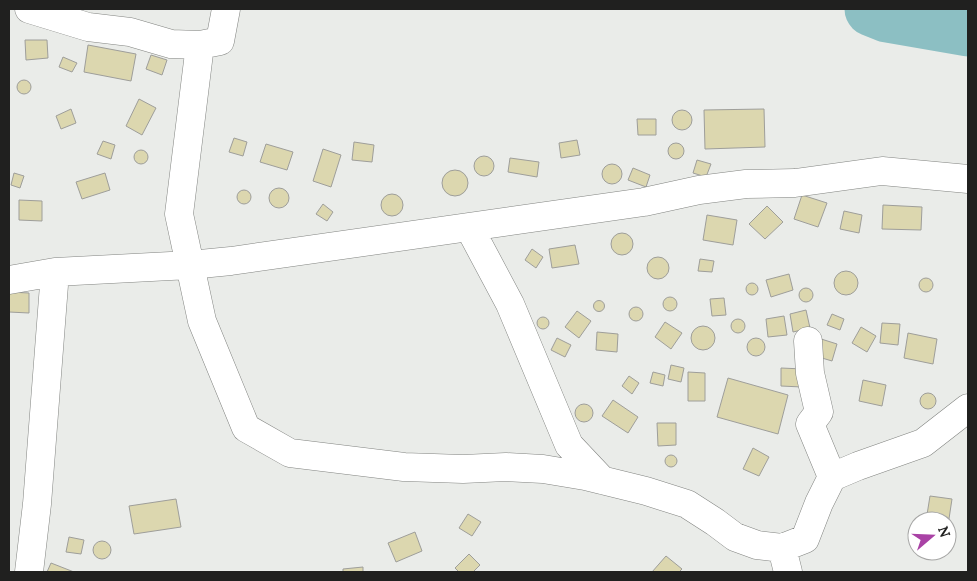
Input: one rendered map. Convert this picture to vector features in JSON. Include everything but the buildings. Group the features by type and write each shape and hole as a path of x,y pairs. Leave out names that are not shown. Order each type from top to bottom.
{"street":[{"path":"29,9 88,27 130,32 171,44 200,44 220,41 226,9"},
{"path":"200,44 179,214 202,321 246,428 290,453 404,467 463,470 506,467 543,469 585,476 646,491 687,504 735,537 757,545 785,560 805,539 819,503 832,477 923,443 968,408"},
{"path":"9,280 56,272 232,261 644,202 699,190 746,184 795,183 882,171 968,179"},
{"path":"469,227 510,304 568,445 602,480"},
{"path":"29,572 37,504 56,272"},
{"path":"808,341 810,373 819,412 810,424 832,477"}],"waterway":[{"path":"872,9 887,15 968,29"}]}
